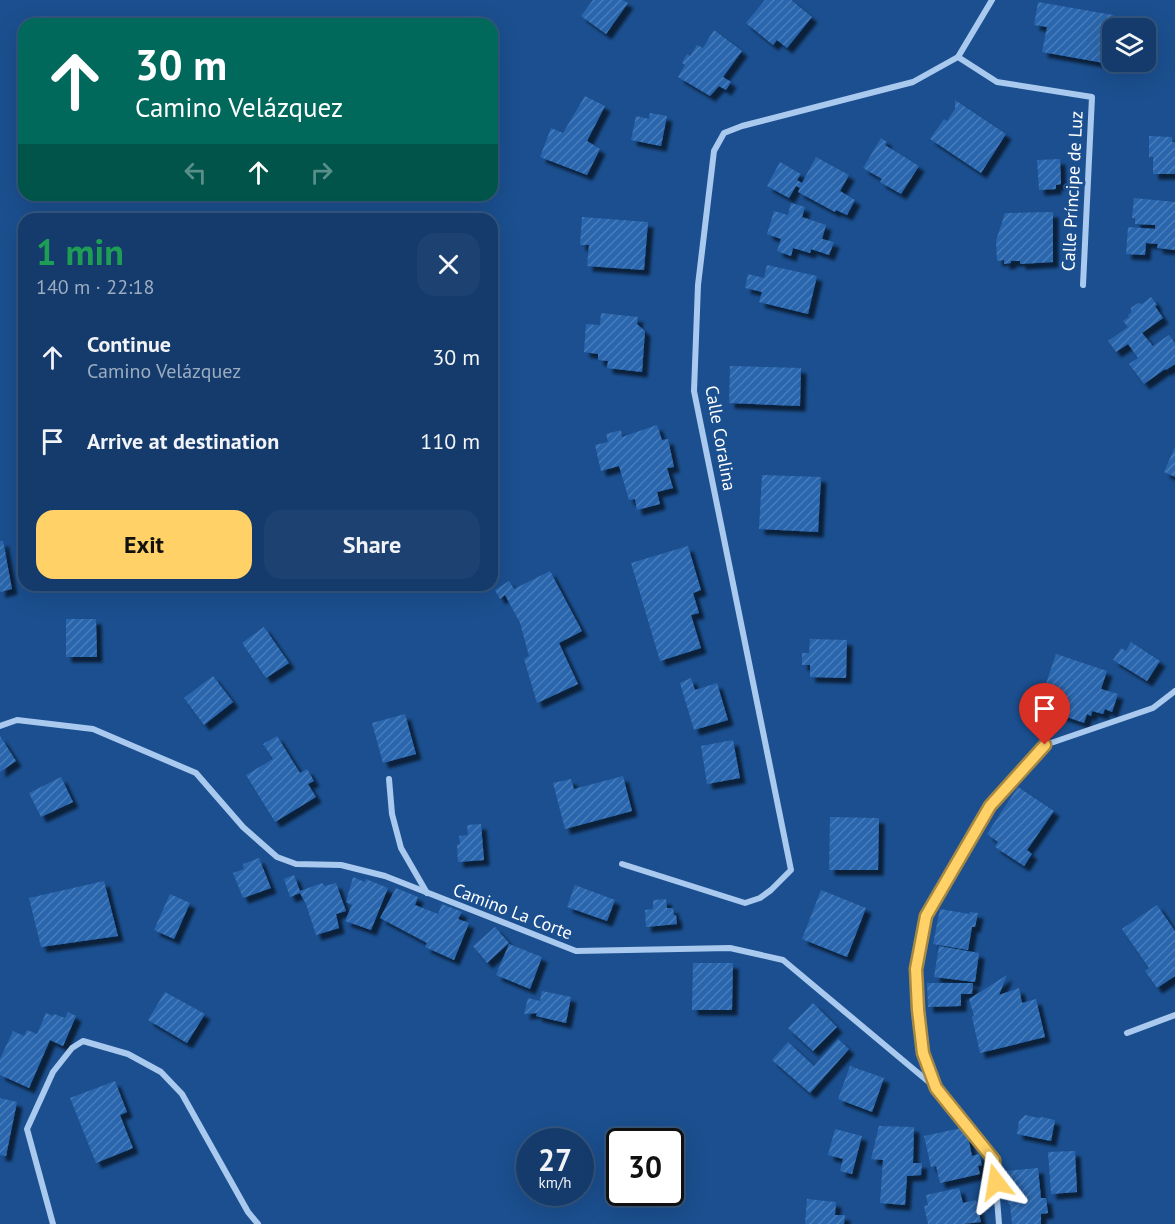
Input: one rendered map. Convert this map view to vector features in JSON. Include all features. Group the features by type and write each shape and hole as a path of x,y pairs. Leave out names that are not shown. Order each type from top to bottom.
{"street":[{"path":"958,57 992,0"},
{"name":"Calle Príncipe de Luz","path":"958,57 997,82 1092,97 1083,285"},
{"name":"Calle Coralina","path":"622,864 745,903 760,898 791,870 694,391 698,285 714,152 724,133 742,126 913,82 958,57"},
{"path":"936,1088 923,1053 918,1010 916,969 926,916 990,806 1045,745 1153,708 1175,692"},
{"name":"Camino La Corte","path":"0,726 17,720 93,729 196,773 243,827 277,856 296,864 342,865 385,876 576,951 730,948 783,960 936,1088 994,1160 999,1224"},
{"path":"389,779 392,814 401,848 428,893"},
{"path":"1127,1033 1175,1016"},
{"path":"53,1224 27,1129 53,1072 72,1047 83,1041 129,1053 160,1072 182,1094 248,1212 258,1224"}],"building":[{"path":"593,0 623,0 628,3 606,34 581,16"},
{"path":"765,0 791,0 812,17 787,48 777,40 773,45 746,23"},
{"path":"1038,2 1113,15 1112,18 1102,18 1102,63 1042,52 1047,27 1034,25"},
{"path":"714,30 742,51 723,77 731,82 726,90 719,86 710,96 678,77 685,65 682,63 687,54 690,56 697,45 703,48"},
{"path":"585,96 605,106 587,141 600,149 587,175 540,157 551,128 563,133"},
{"path":"955,100 1006,134 981,173 930,139 944,119 947,121 955,109"},
{"path":"650,113 667,116 661,146 631,140 636,116 649,119"},
{"path":"1149,136 1172,137 1172,142 1175,142 1175,174 1153,174 1153,157 1149,157"},
{"path":"881,138 887,142 885,145 919,166 901,194 880,182 882,179 863,168"},
{"path":"816,157 849,175 840,191 855,200 847,215 836,210 835,212 798,192 800,188 796,186 789,198 767,186 780,162 801,174 797,180 802,183"},
{"path":"1060,159 1061,184 1056,185 1056,189 1039,190 1037,160"},
{"path":"1134,198 1175,202 1175,250 1157,248 1158,244 1146,243 1145,255 1126,254 1128,227 1155,229 1155,225 1135,224 1135,218 1132,218"},
{"path":"791,203 805,207 802,217 826,225 822,239 834,242 829,255 811,249 810,253 793,248 791,256 777,251 781,239 767,234 774,211 788,215"},
{"path":"1053,212 1053,262 1020,264 1020,261 1011,261 1011,263 1004,264 1004,260 997,261 996,241 1005,213"},
{"path":"582,217 648,222 644,270 587,266 589,245 580,245"},
{"path":"767,265 817,276 808,314 759,302 762,292 745,288 748,274 764,278"},
{"path":"1151,297 1163,318 1142,333 1153,346 1169,335 1175,343 1175,364 1144,384 1129,364 1138,358 1128,344 1116,352 1108,341 1128,327 1123,321 1129,317 1131,308"},
{"path":"601,313 638,317 637,324 645,331 642,372 607,368 608,361 598,360 598,354 584,352 586,324 600,325"},
{"path":"730,366 801,368 800,406 729,403"},
{"path":"657,425 662,440 668,439 674,467 667,468 673,488 657,492 660,504 637,510 635,499 629,500 619,466 601,471 595,445 608,442 606,434 621,430 622,437"},
{"path":"1175,447 1175,477 1164,472"},
{"path":"762,475 821,477 818,532 759,529"},
{"path":"0,541 3,541 12,589 0,592"},
{"path":"688,546 701,590 693,593 699,613 691,615 701,648 660,661 631,563"},
{"path":"550,571 582,631 559,643 578,684 537,703 524,659 529,656 520,623 505,595 500,599 496,591 509,581 514,589"},
{"path":"66,619 96,619 97,657 66,657"},
{"path":"264,627 289,663 266,678 242,643"},
{"path":"810,639 847,640 846,678 810,677 810,665 802,665 802,653 809,653"},
{"path":"1131,642 1160,661 1147,681 1113,660 1121,648 1126,651"},
{"path":"1056,654 1107,671 1101,689 1118,694 1112,712 1105,709 1103,714 1092,711 1091,716 1087,714 1084,723 1038,707"},
{"path":"213,676 233,702 204,725 184,698"},
{"path":"691,678 695,690 717,683 728,720 694,730 680,683"},
{"path":"405,714 416,754 383,763 372,723"},
{"path":"0,736 16,761 0,772"},
{"path":"277,736 300,773 307,769 314,781 308,784 316,797 275,822 246,775 273,759 263,744"},
{"path":"733,740 740,778 707,784 701,746"},
{"path":"623,776 632,811 565,829 553,783 571,779 574,789"},
{"path":"61,777 73,802 41,817 29,793"},
{"path":"1018,787 1054,811 1027,850 1032,854 1024,866 995,847 998,842 987,834"},
{"path":"830,817 879,818 878,870 829,870"},
{"path":"481,824 484,860 458,862 459,836 468,835 467,825"},
{"path":"259,858 271,888 243,898 233,873 244,869 243,864"},
{"path":"294,875 300,891 322,883 325,886 336,883 346,911 336,914 339,928 316,935 300,893 290,897 284,879"},
{"path":"353,877 365,882 366,879 388,888 371,930 345,921 352,905 346,902"},
{"path":"104,881 118,936 41,947 29,898"},
{"path":"575,885 615,900 607,921 567,907"},
{"path":"396,888 418,897 415,905 438,914 442,904 462,912 458,919 469,923 454,960 425,947 427,943 380,918"},
{"path":"821,890 866,908 847,957 802,939"},
{"path":"170,894 190,903 174,939 154,930"},
{"path":"666,899 667,908 673,908 677,924 646,927 645,910 653,909 653,900"},
{"path":"1157,905 1175,931 1175,976 1157,988 1145,971 1149,968 1122,929"},
{"path":"940,909 969,914 970,912 978,913 975,927 972,927 968,950 933,944"},
{"path":"495,927 509,943 487,963 473,946"},
{"path":"509,944 542,957 530,989 496,975"},
{"path":"939,946 979,953 975,982 934,977"},
{"path":"693,963 733,963 732,1010 692,1010"},
{"path":"1007,975 999,995 1019,988 1022,1003 1036,999 1045,1037 980,1053 969,999"},
{"path":"927,983 973,983 972,994 961,994 961,1006 928,1007"},
{"path":"542,991 571,997 566,1023 536,1016 537,1013 524,1014 528,998 540,1001"},
{"path":"165,992 205,1014 187,1043 148,1020"},
{"path":"813,1003 837,1027 813,1051 788,1028"},
{"path":"68,1012 76,1016 63,1046 50,1040 29,1088 0,1075 0,1059 13,1031 24,1036 27,1030 37,1034 46,1013 65,1018"},
{"path":"838,1039 849,1049 810,1093 772,1060 788,1042 814,1066"},
{"path":"850,1066 884,1078 872,1112 838,1099"},
{"path":"115,1081 127,1112 120,1115 133,1148 96,1163 70,1098"},
{"path":"0,1098 17,1102 6,1156 0,1155"},
{"path":"1025,1115 1055,1120 1051,1141 1017,1134 1019,1121"},
{"path":"879,1126 914,1127 913,1163 922,1163 921,1175 907,1176 905,1205 880,1203 883,1160 871,1159"},
{"path":"966,1127 972,1156 979,1154 982,1165 978,1166 980,1174 940,1183 936,1166 931,1167 924,1136"},
{"path":"835,1129 862,1136 852,1174 840,1171 843,1159 828,1155"},
{"path":"1075,1151 1077,1192 1051,1194 1048,1152"},
{"path":"1038,1168 1041,1198 1046,1198 1048,1213 1041,1214 1041,1224 1012,1224 1005,1171"},
{"path":"959,1188 963,1203 976,1200 981,1222 928,1224 924,1206 928,1205 926,1195"},
{"path":"807,1199 836,1202 835,1215 845,1215 844,1224 805,1224"}],"route":[{"path":"996,1182 994,1160 936,1088 923,1053 916,969 926,916 990,806 1045,745"}]}
